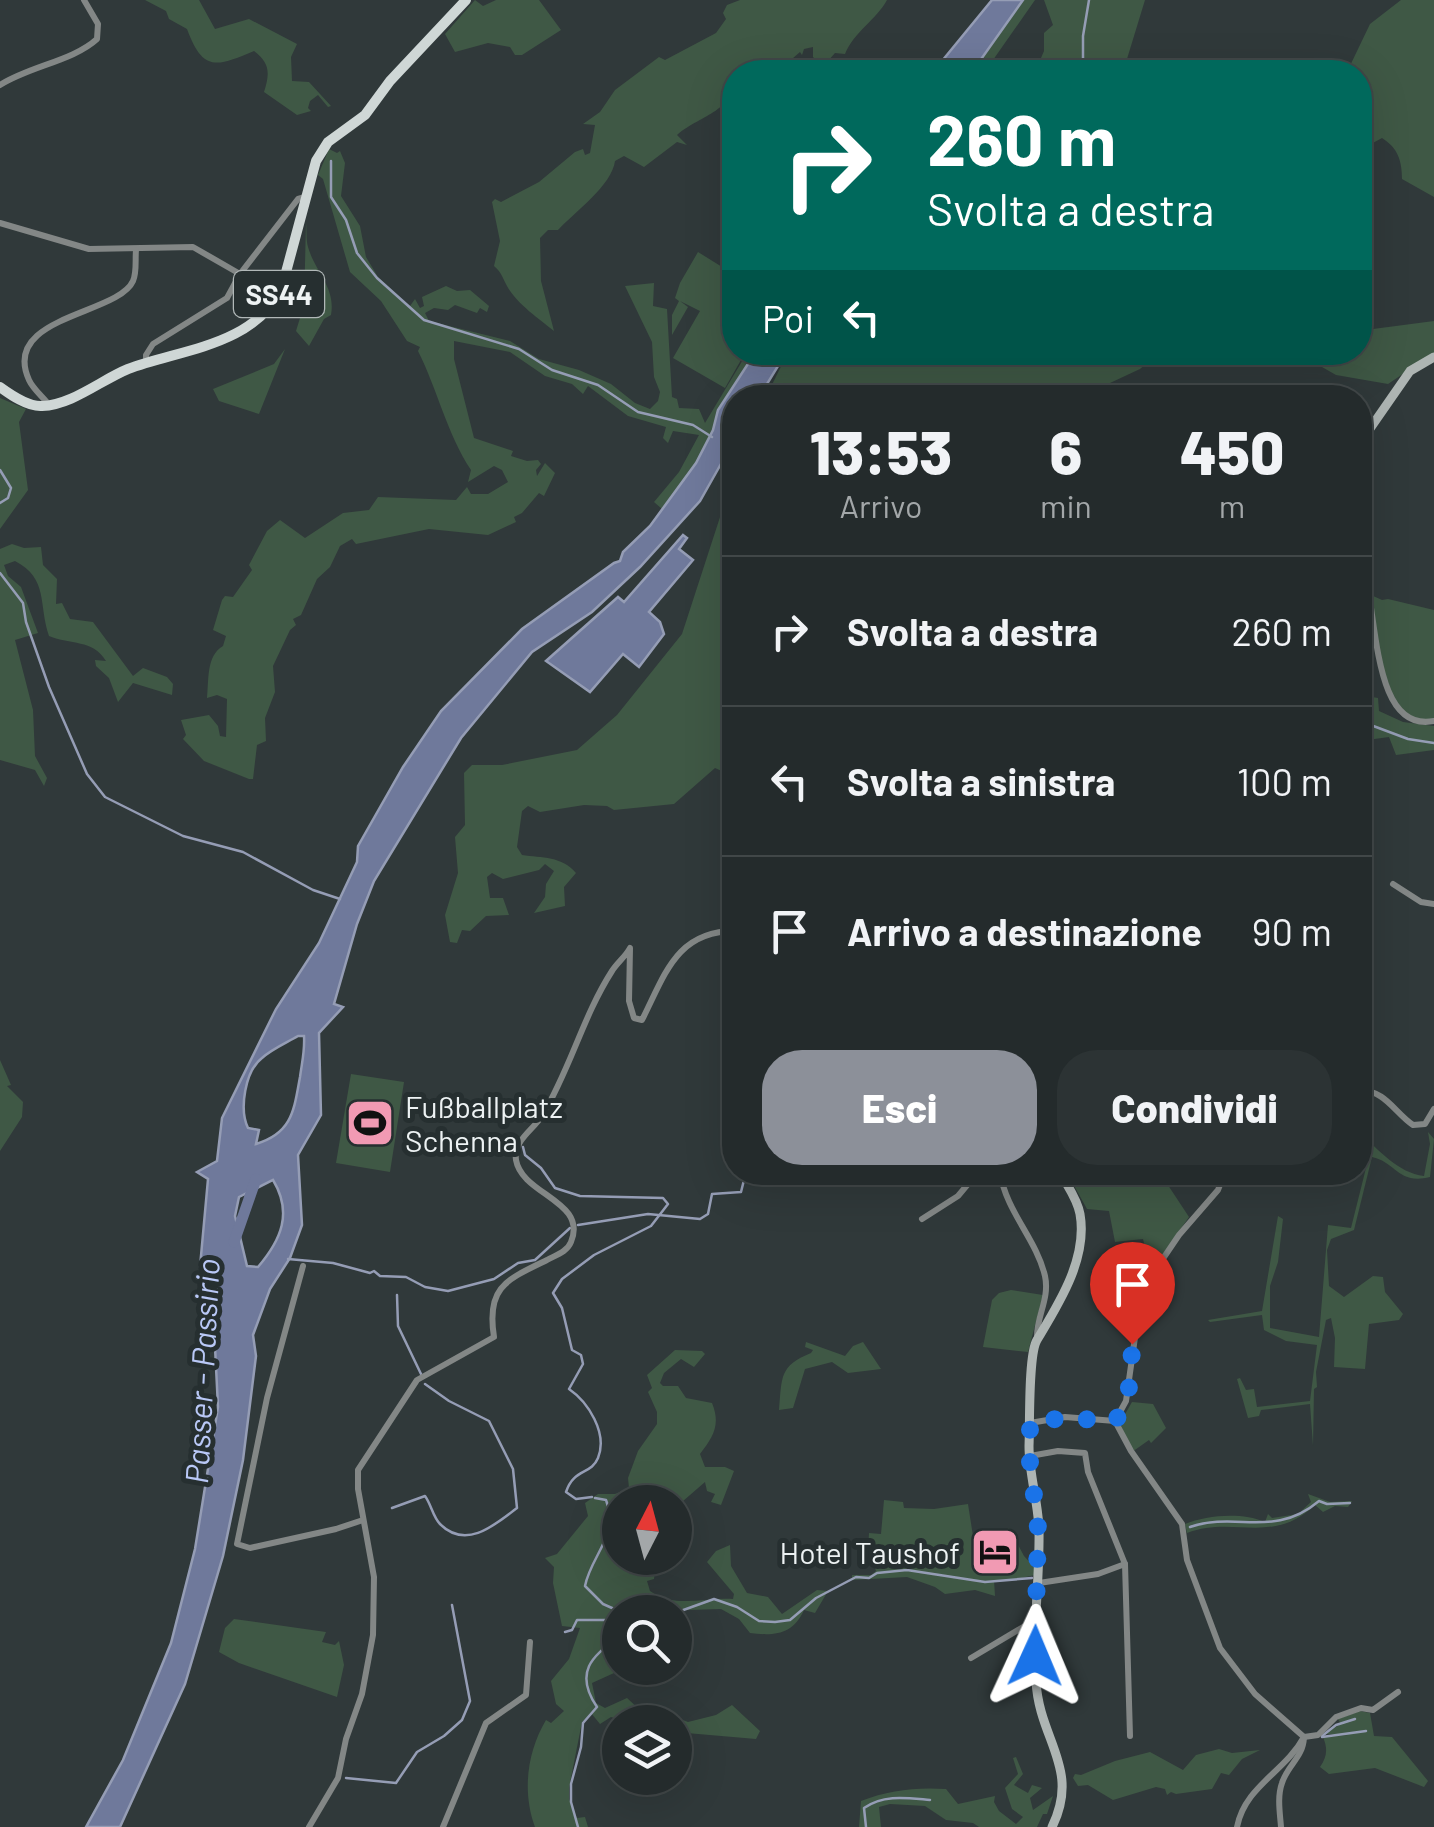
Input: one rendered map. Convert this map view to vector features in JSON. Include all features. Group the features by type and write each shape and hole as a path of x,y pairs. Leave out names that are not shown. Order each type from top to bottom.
{"main road":[{"name":"SS44","path":"48,405 146,363 200,349 269,310 282,287 316,160 323,147 365,116 385,87 466,0"},
{"path":"0,387 32,406 48,405"}],"street":[{"path":"0,85 22,71 86,48 97,40 98,24 84,0"},
{"path":"146,363 154,344 227,298 240,274 298,200 306,196"},
{"path":"0,223 77,247 193,247 240,274"},
{"path":"48,405 28,379 29,346 57,321 122,293 132,284 136,250"},
{"path":"1372,426 1410,371 1434,356"},
{"path":"1372,599 1382,674 1389,695 1404,718 1434,721"},
{"path":"1393,884 1421,902 1434,904"},
{"path":"309,1827 338,1778 366,1677 373,1635 375,1593 358,1470 413,1385 494,1337 491,1306 504,1284 566,1250 573,1239 565,1207 528,1182 516,1162 517,1148 554,1096 613,969 630,948 629,1007 634,1018 642,1020 667,969 688,946 714,930 722,930"},
{"path":"1372,1092 1385,1098 1413,1125 1426,1123 1434,1109"},
{"path":"922,1219 958,1196 967,1185"},
{"path":"1003,1185 1007,1202 1038,1254 1046,1278 1047,1297 1036,1332 1030,1456 1038,1510 1038,1703 1064,1779 1062,1806 1052,1827"},
{"path":"1037,1338 1042,1336 1062,1296 1080,1243 1079,1211 1066,1185"},
{"path":"1115,1421 1126,1401 1138,1316 1153,1274 1220,1185"},
{"path":"303,1266 267,1398 236,1544 250,1548 336,1530 363,1520"},
{"path":"1030,1422 1065,1418 1115,1421"},
{"path":"1115,1421 1182,1524 1186,1560 1220,1648 1255,1694 1304,1737"},
{"path":"1030,1456 1085,1452 1093,1487 1125,1564 1130,1736"},
{"path":"1039,1583 1098,1574 1125,1564"},
{"path":"971,1658 1035,1620"},
{"path":"443,1827 486,1722 526,1696 530,1642"},
{"path":"1238,1827 1247,1798 1292,1755 1304,1737 1318,1735 1334,1718 1348,1712 1372,1710 1398,1692"},
{"path":"1281,1827 1281,1785 1289,1768 1302,1755 1304,1737"}],"green space":[{"path":"145,0 199,0 215,29 249,19 297,44 291,57 292,81 309,82 331,106 318,95 310,101 311,111 297,115 264,92 267,69 254,51 220,62 205,59 187,29"},
{"path":"475,0 483,6 496,0 539,0 561,30 522,55 515,55 510,47 488,43 455,52 445,34"},
{"path":"740,0 887,0 845,54 835,53 829,60 816,60 813,47 791,60 722,60 722,106 677,135 687,145 677,142 644,167 624,156 615,161 592,198 558,230 548,230 540,238 541,281 554,331 516,299 494,266 500,241 492,202 501,202 539,182 575,152 583,149 585,155 590,153 595,125 583,124 600,112 615,90 659,57 665,60 716,33 726,19 723,13 727,5"},
{"path":"1023,0 1035,0 993,60 980,60"},
{"path":"1044,0 1145,0 1127,60 1040,60 1044,33 1053,25"},
{"path":"1401,0 1434,0 1434,197 1402,179 1392,146 1382,138 1372,143 1372,60 1353,60 1370,24"},
{"path":"329,149 340,151 345,163 341,196 360,226 366,257 378,277 410,306 415,299 420,308 424,306 422,297 446,286 457,291 470,290 489,306 487,312 480,308 477,313 455,305 448,310 434,308 425,313 429,321 510,341 539,359 611,384 635,403 650,409 660,392 654,377 652,342 625,286 654,283 653,306 667,309 672,397 677,399 679,408 699,409 705,423 722,395 722,404 696,463 662,509 654,502 679,472 699,435 673,431 668,443 663,438 666,427 628,416 588,386 583,394 572,384 545,376 510,352 454,341 454,359 474,438 513,451 511,456 538,460 541,464 537,476 545,463 555,473 544,496 539,493 514,517 516,522 488,535 429,529 356,544 352,539 340,546 330,567 317,579 301,615 293,619 296,625 273,666 275,692 265,718 266,741 257,745 253,779 249,779 204,761 183,739 186,735 181,720 209,715 220,736 226,737 227,699 217,695 207,698 211,662 226,636 213,630 222,600 225,596 233,597 252,570 249,565 267,531 280,520 305,538 343,513 369,510 378,497 456,500 467,487 471,494 488,494 508,482 502,470 494,466 468,482 471,470 449,427 418,351 420,347 407,341 381,301 350,272 323,179 318,175"},
{"path":"306,223 308,247 332,305 331,315 324,319 309,346 296,331 304,305"},
{"path":"698,252 722,267 722,365 738,365 727,385 722,386 673,358 700,311 680,301 688,307 672,335 672,315 679,301 675,298"},
{"path":"1434,321 1434,353 1388,384 1336,375 1318,365 1372,365 1372,328"},
{"path":"285,349 259,414 219,401 213,389 274,364"},
{"path":"740,365 747,365 734,385 728,385"},
{"path":"782,365 1145,365 1106,385 772,385"},
{"path":"0,398 26,409 19,422 28,490 0,529"},
{"path":"722,511 722,771 715,768 674,804 614,810 584,805 540,812 528,806 522,811 517,847 522,855 558,861 576,873 564,887 565,906 534,913 545,897 546,884 554,871 545,864 539,870 503,879 492,873 487,877 490,898 503,898 509,915 486,916 470,931 462,930 457,943 450,942 445,915 458,873 455,837 465,825 464,773 472,765 502,765 577,750 617,715 682,634"},
{"path":"12,544 41,547 43,565 57,579 56,604 62,603 70,619 93,622 133,676 143,668 167,677 173,684 172,695 133,683 118,702 109,678 96,666 95,660 106,661 101,654 88,646 49,636 41,593 33,576 15,561 4,565 8,576 21,587 38,633 15,640 33,710 35,756 47,778 44,786 35,770 0,760 0,549"},
{"path":"1372,595 1434,610 1434,721 1409,720 1398,711 1380,663"},
{"path":"1372,697 1378,698 1379,711 1403,722 1434,726 1434,750 1396,755 1389,737 1372,739"},
{"path":"0,1060 11,1085 7,1086 23,1102 22,1117 0,1151"},
{"name":"Fußballplatz Schenna","path":"351,1074 404,1082 390,1172 336,1163"},
{"path":"1428,1132 1434,1139 1430,1177 1404,1176 1372,1157 1372,1144 1397,1166 1424,1176 1430,1144"},
{"path":"1074,1185 1168,1185 1189,1217 1151,1271 1143,1239 1115,1242 1109,1211 1087,1209"},
{"path":"1362,1185 1365,1185 1354,1230 1331,1239 1327,1250 1329,1286 1344,1297 1373,1276 1383,1277 1385,1292 1403,1314 1399,1320 1369,1324 1365,1369 1334,1367 1335,1338 1331,1318 1326,1320 1314,1389 1313,1446 1310,1404 1261,1410 1259,1416 1248,1418 1237,1379 1246,1390 1254,1389 1257,1407 1310,1401 1317,1345 1286,1341 1264,1330 1262,1315 1208,1320 1262,1311 1278,1216 1283,1219 1278,1262 1270,1286 1270,1328 1319,1337 1328,1225 1351,1228"},
{"path":"1011,1290 1043,1295 1028,1352 983,1347 992,1300"},
{"path":"806,1342 845,1356 863,1342 881,1369 848,1373 832,1362 805,1369 793,1408 779,1410 784,1374 813,1350 805,1347"},
{"path":"675,1350 705,1354 694,1367 681,1359 664,1373 660,1383 678,1386 686,1398 712,1403 714,1430 700,1454 705,1467 734,1471 721,1505 711,1502 715,1494 707,1491 705,1482 692,1493 692,1485 629,1485 638,1451 657,1424 647,1375"},
{"path":"1132,1402 1153,1404 1166,1428 1151,1443 1149,1440 1132,1452 1120,1423"},
{"path":"602,1494 602,1575 655,1575 647,1581 650,1591 658,1595 602,1595 602,1678 592,1683 596,1703 602,1706 602,1723 591,1713 582,1722 569,1788 577,1818 585,1817 588,1827 535,1827 528,1786 531,1759 546,1720 551,1723 564,1711 556,1704 551,1681 569,1659 580,1628 562,1626 553,1583 554,1567 545,1558 557,1554 588,1516 585,1503"},
{"path":"1308,1494 1330,1502 1352,1501 1348,1507 1335,1506 1323,1512 1315,1505 1299,1517 1268,1527 1204,1528 1187,1533 1185,1524 1204,1518 1235,1516 1265,1522 1268,1514 1272,1518 1298,1514 1311,1502"},
{"path":"884,1500 903,1502 904,1508 968,1504 973,1536 985,1532 992,1537 1009,1528 1035,1568 1035,1575 994,1580 995,1596 975,1590 945,1594 907,1577 852,1580 852,1575 871,1575 876,1571 868,1551 869,1533 881,1534"},
{"path":"730,1545 731,1566 747,1593 768,1597 782,1614 817,1590 828,1591 815,1613 804,1610 794,1625 775,1634 750,1633 739,1619 721,1609 692,1610 692,1601 733,1599 734,1594 707,1562 716,1551"},
{"path":"234,1619 326,1632 322,1642 335,1645 339,1641 344,1665 337,1697 239,1663 219,1652 225,1628"},
{"path":"627,1698 635,1705 612,1705"},
{"path":"732,1705 760,1731 756,1739 692,1733 692,1721 716,1715"},
{"path":"1360,1711 1370,1713 1374,1736 1392,1737 1428,1781 1424,1787 1375,1768 1329,1774 1320,1767 1326,1753 1323,1737 1348,1735 1324,1734 1341,1724 1338,1719"},
{"path":"1219,1749 1232,1753 1260,1750 1242,1759 1229,1775 1221,1773 1212,1789 1167,1795 1165,1789 1156,1787 1113,1800 1088,1785 1078,1786 1073,1778 1075,1774 1150,1752 1183,1770 1196,1755"},
{"path":"1016,1757 1023,1774 1014,1785 1028,1793 1032,1785 1042,1788 1030,1798 1033,1810 1053,1796 1037,1827 979,1827 946,1820 925,1806 890,1804 879,1807 881,1827 859,1827 861,1801 924,1788 946,1789 958,1804 995,1796 999,1811 1016,1824 1023,1817 1012,1809 1005,1788 1018,1774 1013,1758"}],"water":[{"path":"992,0 1023,0 980,60 943,60"},
{"path":"747,365 779,365 766,385 734,385"},
{"path":"722,404 722,462 700,501 640,567 592,612 532,652 461,738 374,881 334,1004 343,1007 319,1033 321,1115 298,1155 302,1225 290,1258 270,1289 253,1335 256,1356 243,1460 223,1556 185,1684 120,1827 86,1827 123,1760 171,1643 195,1549 218,1407 212,1287 200,1267 208,1179 197,1172 217,1161 222,1118 276,1009 319,943 357,862 358,846 403,767 441,711 522,629 620,561 623,552 650,526 696,463","holes":["304,1036 290,1118 278,1133 256,1144 259,1130 248,1128 244,1111 251,1072 275,1049","273,1180 283,1215 278,1236 258,1267 247,1266 235,1216 239,1197"]},
{"path":"683,535 687,538 679,549 693,560 649,612 660,622 664,634 639,667 623,654 590,692 546,661 618,597 624,602"}],"waterway":[{"path":"1083,60 1089,0"},
{"path":"331,161 331,197 346,220 357,253 377,278 424,320 519,349 552,370 598,385 638,412 693,425 712,437"},
{"path":"0,470 11,488 8,498 0,503"},
{"path":"0,573 23,603 49,687 87,774 105,797 183,836 243,852 313,890 340,899"},
{"path":"1372,726 1408,739 1434,743"},
{"path":"523,1147 525,1155 541,1168 555,1188 580,1196 663,1198 668,1204 651,1226 594,1255 562,1279 553,1293 562,1308 572,1350 581,1355 583,1364 569,1389 589,1410 600,1439 595,1463 573,1479 566,1492 576,1499 592,1497"},
{"name":"Passer - Passirio","path":"234,1242 256,1179"},
{"path":"578,1225 648,1214 700,1219 708,1214 712,1194 741,1192 743,1185"},
{"path":"288,1259 406,1277 425,1287 448,1291 494,1279 518,1263 535,1260 570,1228"},
{"path":"397,1295 398,1326 421,1374"},
{"path":"392,1508 425,1496 440,1524 460,1535 480,1532 517,1508 513,1469 489,1421 425,1384"},
{"path":"595,1498 606,1500 609,1524 585,1586 602,1603"},
{"path":"1190,1527 1271,1522 1286,1519 1319,1501 1350,1503"},
{"path":"692,1607 714,1599 759,1621 775,1622 790,1620 816,1598 856,1577 869,1578 877,1573 907,1570 985,1582 1032,1578"},
{"path":"346,1778 396,1783 417,1752 462,1720 470,1701 452,1605"},
{"path":"565,1632 572,1630 577,1620 602,1620"},
{"path":"578,1827 571,1784 583,1723 597,1707 587,1684 589,1666 602,1650"},
{"path":"1322,1736 1336,1725 1355,1719"},
{"path":"1322,1737 1366,1731"},
{"path":"866,1827 864,1808 872,1804 896,1798 930,1800"}],"place":[{"name":"Fußballplatz Schenna","path":"370,1123"},
{"name":"Hotel Taushof","path":"995,1552"}],"route":[{"path":"1035,1656 1038,1510 1030,1462 1030,1422 1058,1418 1115,1421 1129,1387 1132,1344"}]}
